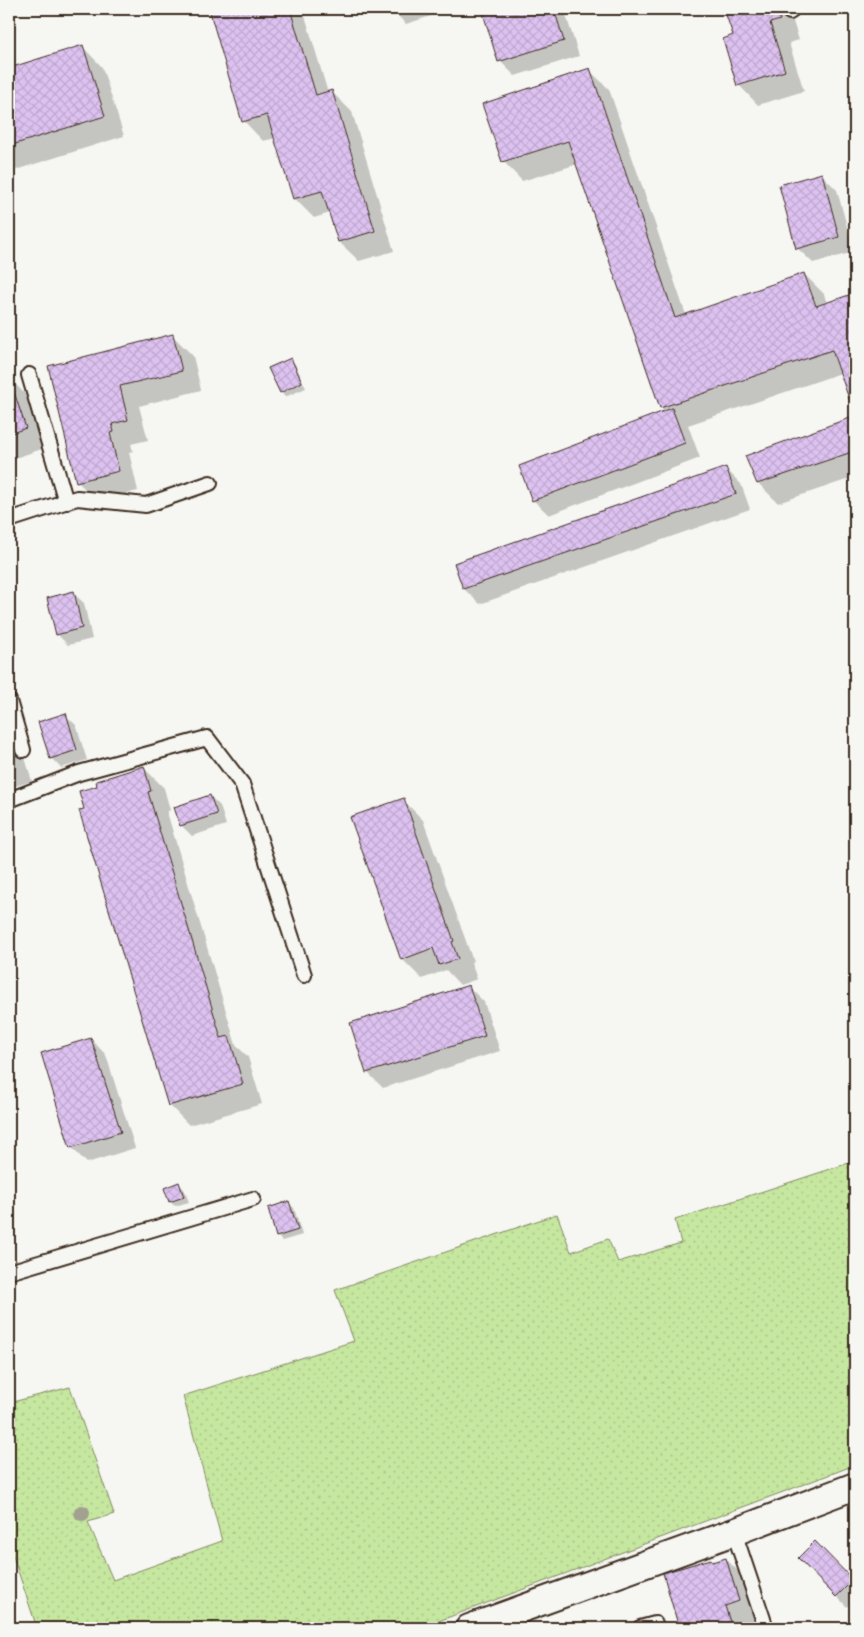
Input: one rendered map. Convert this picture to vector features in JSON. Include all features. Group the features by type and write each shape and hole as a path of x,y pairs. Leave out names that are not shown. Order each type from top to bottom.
{"street":[{"path":"469,1628 855,1486"}],"lane":[{"path":"29,375 66,502"},
{"path":"9,520 77,498 146,504 210,483"},
{"path":"9,701 23,750"},
{"path":"9,800 79,773 207,738 242,784 304,976"},
{"path":"9,1272 253,1199"},
{"path":"734,1532 766,1628"},
{"path":"640,1628 655,1624 657,1628"}],"green space":[{"path":"855,1161 855,1465 420,1628 37,1628 9,1544 9,1403 70,1387 114,1514 88,1522 113,1580 222,1541 183,1396 354,1341 335,1290 557,1214 571,1252 608,1239 618,1262 681,1243 675,1220"}],"building":[{"path":"209,9 290,9 316,95 332,90 375,231 338,242 322,191 293,199 267,115 242,122"},
{"path":"498,9 554,9 564,41 498,62 483,13"},
{"path":"724,9 776,9 780,20 770,23 785,71 737,86 723,39 733,35"},
{"path":"83,45 105,116 9,146 9,68"},
{"path":"590,68 675,318 804,273 816,306 855,293 855,416 832,350 660,408 568,141 502,162 482,104"},
{"path":"822,173 839,237 796,249 779,185"},
{"path":"173,334 182,371 120,386 128,420 112,424 114,432 110,433 119,471 76,482 48,366"},
{"path":"291,358 302,382 280,393 268,368"},
{"path":"9,377 26,428 9,434"},
{"path":"672,408 685,443 532,501 519,466"},
{"path":"855,416 855,451 757,484 745,456"},
{"path":"726,467 736,494 463,589 454,563"},
{"path":"74,591 82,628 56,635 47,598"},
{"path":"66,713 77,750 50,759 38,722"},
{"path":"9,747 13,761 9,763"},
{"path":"144,766 151,791 148,792 221,1038 229,1036 243,1084 168,1106 79,810 84,809 79,791 97,786 96,781"},
{"path":"210,795 217,814 180,826 174,807"},
{"path":"404,798 454,941 452,942 458,959 439,965 433,948 401,960 350,817"},
{"path":"469,985 485,1036 366,1073 350,1023"},
{"path":"91,1038 121,1132 70,1148 41,1053"},
{"path":"179,1182 184,1197 169,1202 164,1188"},
{"path":"289,1201 298,1230 276,1237 268,1208"},
{"path":"815,1541 853,1580 836,1597 798,1558"},
{"path":"726,1558 739,1601 725,1606 732,1628 679,1628 663,1573 711,1559 712,1562"}]}
